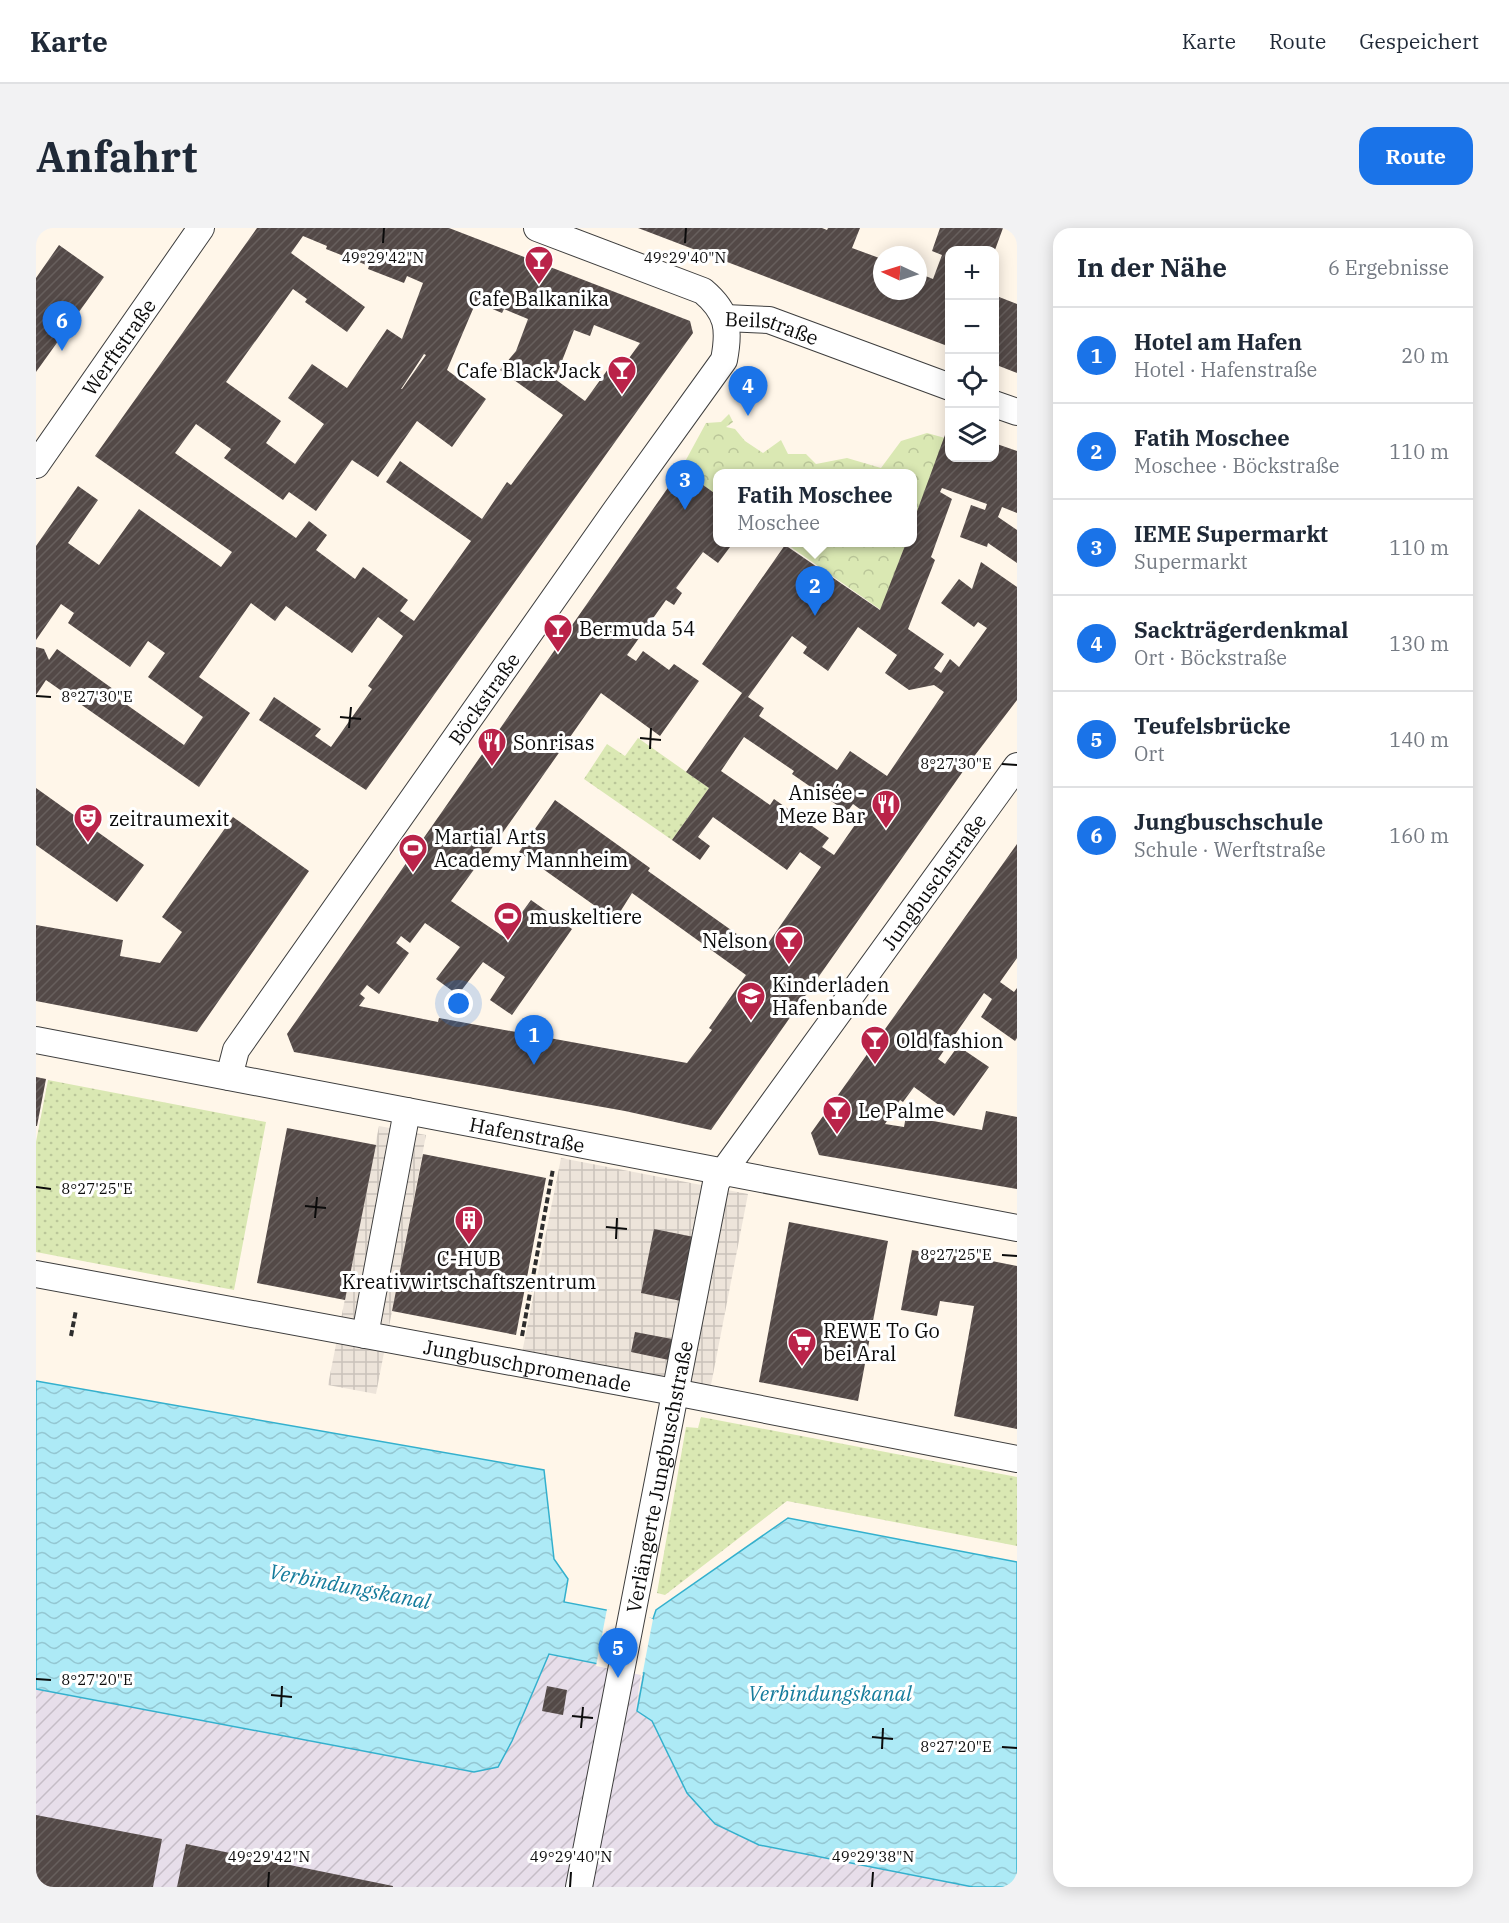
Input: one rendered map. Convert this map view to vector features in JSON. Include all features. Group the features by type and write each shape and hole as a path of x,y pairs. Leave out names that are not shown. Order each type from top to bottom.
{"street":[{"name":"Werftstraße","path":"36,465 201,228"},
{"name":"Beilstraße","path":"537,228 703,291 716,302 725,318 774,322 945,385"},
{"name":"Böckstraße","path":"229,1077 236,1050 724,360 727,344 725,318"},
{"path":"999,406 1017,412"},
{"name":"Jungbuschstraße","path":"723,1172 1017,766"},
{"name":"Hafenstraße","path":"36,1040 1017,1228"},
{"path":"364,1335 407,1111"},
{"name":"Verlängerte Jungbuschstraße","path":"579,1887 713,1197 716,1183 723,1172"},
{"name":"Jungbuschpromenade","path":"36,1274 674,1392 1017,1459"}],"path":[{"path":"516,1363 559,1140"}],"shaded area":[{"path":"379,1126 426,1135 376,1394 328,1385"},
{"path":"561,1158 748,1194 710,1390 522,1353"},
{"path":"549,1654 645,1673 637,1711 652,1721 687,1793 759,1845 973,1887 36,1887 36,1689 474,1772 512,1741"}],"green space":[{"path":"729,414 733,422 726,427 735,429 745,441 763,453 781,440 788,454 806,454 816,464 847,458 881,468 901,441 927,433 945,438 917,513 917,469 713,469 713,492 681,469 706,423 721,422"},
{"path":"791,547 905,547 881,610"},
{"path":"638,738 709,788 672,840 584,779 607,744 625,756"},
{"path":"48,1080 266,1122 234,1290 36,1252 36,1142"},
{"path":"701,1417 1017,1477 1017,1546 787,1501 665,1595 657,1593 686,1427 698,1428"}],"water":[{"name":"Verbindungskanal","path":"36,1381 544,1470 554,1559 568,1579 564,1602 653,1619 656,1610 788,1518 1017,1562 1017,1887 973,1887 759,1845 715,1824 687,1793 652,1721 637,1711 644,1673 549,1654 512,1741 498,1767 474,1772 36,1689"}],"pier":[{"path":"607,1609 645,1615 653,1619 635,1713 641,1675 596,1666"}],"building":[{"path":"257,228 449,228 690,321 693,333 366,790 259,720 274,697 321,729 315,736 331,747 372,689 368,686 403,636 378,617 352,653 286,606 275,621 251,603 199,677 250,713 199,787 46,680 36,695 36,647 44,649 49,660 57,649 113,689 110,693 184,745 203,717 148,677 165,653 148,641 130,667 68,623 74,613 61,604 36,640 36,546 78,486 98,500 68,543 99,565 139,509 221,567 232,552 95,456","holes":["303,236 327,246 326,249 369,266 368,269 404,283 407,276 423,283 402,339 387,329 347,388 312,364 288,398 324,424 295,464 266,443 281,421 226,382 293,289 307,299 305,302 347,332 365,307 291,253","476,302 502,313 504,309 528,319 516,351 500,370 563,415 511,485 507,482 482,519 400,461 386,482 471,541 414,621 400,611 408,600 363,567 355,579 316,550 327,535 309,521 296,538 175,453 196,424 231,449 224,458 283,500 289,492 316,511 352,460 378,477 417,421 452,447 486,399 447,370","594,325 640,343 619,372 611,365 585,401 555,379 574,330 590,336","424,354 426,355 402,389"]},
{"path":"638,228 822,228 827,230 828,228 860,228 852,248 873,256 873,300 927,300 927,277 933,279 942,255 932,251 940,228 1003,228 996,246 945,246 945,345"},
{"path":"59,245 104,277 36,372 36,278"},
{"path":"999,297 1017,304 1017,373 999,366"},
{"path":"945,435 945,462 999,462 999,445 1017,451 1017,513 1002,507 998,517 1017,530 1017,563 988,543 987,547 960,537 971,505 985,510 987,504 942,488 940,492 952,499 931,557 935,560 908,629 944,654 934,668 941,673 950,659 959,667 987,628 978,622 974,627 941,603 959,579 972,589 981,562 1017,587 1017,700 966,767 711,1130 625,1111 294,1052 287,1034 681,469 713,492 713,547 730,547 718,563 703,552 676,588 682,593 674,605 666,600 627,655 636,661 643,651 669,670 674,664 699,681 660,736 601,693 480,865 478,864 451,901 504,937 531,900 572,929 512,1015 490,1000 505,977 483,962 458,995 436,979 460,947 425,923 410,943 401,936 396,943 409,953 379,994 367,985 360,994 365,998 359,1006 438,1022 439,1018 687,1063 712,1030 709,1028 746,975 632,893 615,920 519,852 555,800 650,868 648,871 755,947 762,937 769,942 821,867 800,852 787,870 713,817 698,837 710,846 700,860 672,840 709,788 686,772 742,693 702,664 784,547 788,547 880,610 904,547 917,547 917,511","holes":["858,627 897,655 885,673 909,690 934,685 944,692 887,776 850,751 837,770 759,716 764,708 748,697 792,636 807,647 803,653 828,671","744,737 794,771 792,774 847,812 853,804 864,812 834,855 822,847 829,838 774,799 770,805 721,771"]},
{"path":"36,788 144,865 117,902 36,845"},
{"path":"233,817 309,871 197,1032 36,1001 36,925 123,940 120,956 160,963 182,932 162,917"},
{"path":"1017,844 1017,958 1000,982 1014,992 1017,988 1017,1038 1015,1041 981,1017 992,999 984,993 938,1059 945,1064 958,1046 989,1067 954,1116 914,1087 903,1102 900,1100 885,1124 904,1127 906,1116 982,1130 986,1111 1017,1117 1017,1189 819,1155 811,1133"},
{"path":"36,1077 46,1079 37,1126 36,1126"},
{"path":"287,1128 376,1145 345,1300 257,1283"},
{"name":"C-HUB Kreativwirtschaftszentrum","path":"423,1154 546,1178 516,1335 392,1311"},
{"path":"789,1222 888,1241 858,1401 759,1382"},
{"path":"654,1229 694,1237 681,1301 641,1293"},
{"path":"912,1250 935,1254 936,1250 1017,1266 1017,1429 954,1416 974,1306 940,1301 937,1316 901,1310"},
{"path":"635,1332 672,1339 669,1360 631,1352"},
{"path":"547,1686 567,1690 563,1715 542,1711"},
{"path":"36,1815 162,1839 153,1887 36,1887"},
{"path":"186,1844 393,1886 393,1887 177,1887"}],"place":[{"name":"Cafe Balkanika","path":"539,286"},
{"name":"Jungbuschschule","path":"62,351"},
{"name":"Cafe Black Jack","path":"622,396"},
{"name":"Sackträgerdenkmal","path":"748,416"},
{"name":"IEME Supermarkt","path":"685,510"},
{"name":"Fatih Moschee","path":"815,616"},
{"name":"Bermuda 54","path":"558,654"},
{"name":"Sonrisas","path":"492,768"},
{"name":"Anisée - Meze Bar","path":"886,830"},
{"name":"zeitraumexit","path":"88,844"},
{"name":"Martial Arts Academy Mannheim","path":"413,874"},
{"name":"muskeltiere","path":"508,942"},
{"name":"Nelson","path":"789,966"},
{"name":"Kinderladen Hafenbande","path":"751,1022"},
{"name":"Hotel am Hafen","path":"534,1065"},
{"name":"Old fashion","path":"875,1066"},
{"name":"Le Palme","path":"837,1136"},
{"name":"C-HUB Kreativwirtschaftszentrum","path":"469,1246"},
{"name":"REWE To Go bei Aral","path":"802,1368"},
{"name":"Teufelsbrücke","path":"618,1678"}]}
